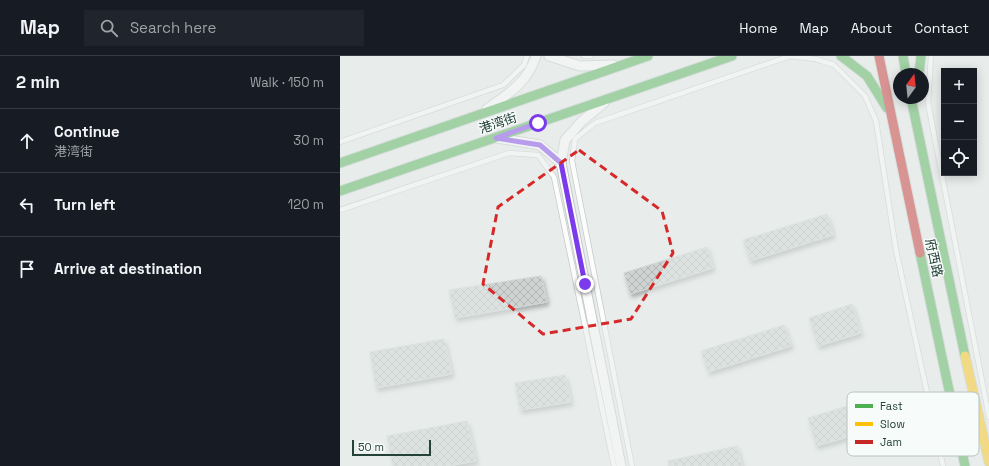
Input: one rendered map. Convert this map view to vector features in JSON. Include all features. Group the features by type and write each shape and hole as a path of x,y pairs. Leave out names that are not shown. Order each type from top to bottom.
{"street":[{"path":"478,115 518,86 532,69 536,56"},
{"path":"549,56 580,66 623,65"},
{"name":"港湾街","path":"340,163 648,56"},
{"name":"港湾街","path":"340,191 732,56"},
{"path":"841,56 867,76 891,115"},
{"name":"府西路","path":"879,56 949,392"},
{"path":"903,56 905,68"},
{"path":"920,68 921,56"},
{"path":"610,98 582,120 566,140 561,163 621,466"},
{"name":"府西路","path":"912,104 972,392"},
{"path":"915,117 916,104"},
{"path":"496,138 540,145 561,163"},
{"name":"府西路","path":"979,423 989,462"},
{"path":"981,433 989,446"},
{"path":"956,466 957,456"},
{"name":"府西路","path":"963,456 966,466"}],"lane":[{"path":"340,142 503,84 524,65 527,56"},
{"path":"584,56 591,56"},
{"path":"632,466 572,161 574,139 595,123 790,56 816,59 834,65 865,96 876,121 896,250 927,392"},
{"path":"931,56 928,103 989,417"},
{"path":"340,210 510,153 538,155 554,176 614,466"},
{"path":"941,456 943,466"}],"highlighted area":[{"path":"579,150 662,211 673,253 631,319 543,334 483,284 498,207"}],"building":[{"path":"827,214 833,235 750,261 743,240"},
{"path":"707,247 713,268 630,294 624,273"},
{"path":"541,276 547,302 455,318 449,290"},
{"path":"852,304 861,333 818,346 809,318"},
{"path":"784,325 791,346 708,372 701,351"},
{"path":"444,339 452,374 376,388 370,352"},
{"path":"565,375 571,402 520,410 515,383"},
{"path":"847,406 847,437 816,446 808,418"},
{"path":"467,421 476,461 447,466 393,466 387,436"},
{"path":"737,446 742,466 669,466 668,461"}],"traffic: fast":[{"path":"340,163 648,56"},
{"path":"340,191 732,56"},
{"path":"841,56 867,76 887,108"},
{"path":"903,56 905,68"},
{"path":"920,68 921,56"},
{"path":"912,104 965,356"},
{"path":"920,253 949,392"},
{"path":"963,456 965,466"}],"traffic: slow":[{"path":"965,356 973,392"},
{"path":"979,418 989,462"}],"traffic: jam":[{"path":"879,56 920,253"}],"route":[{"path":"538,123 496,138 540,145 561,163 585,284"}]}
